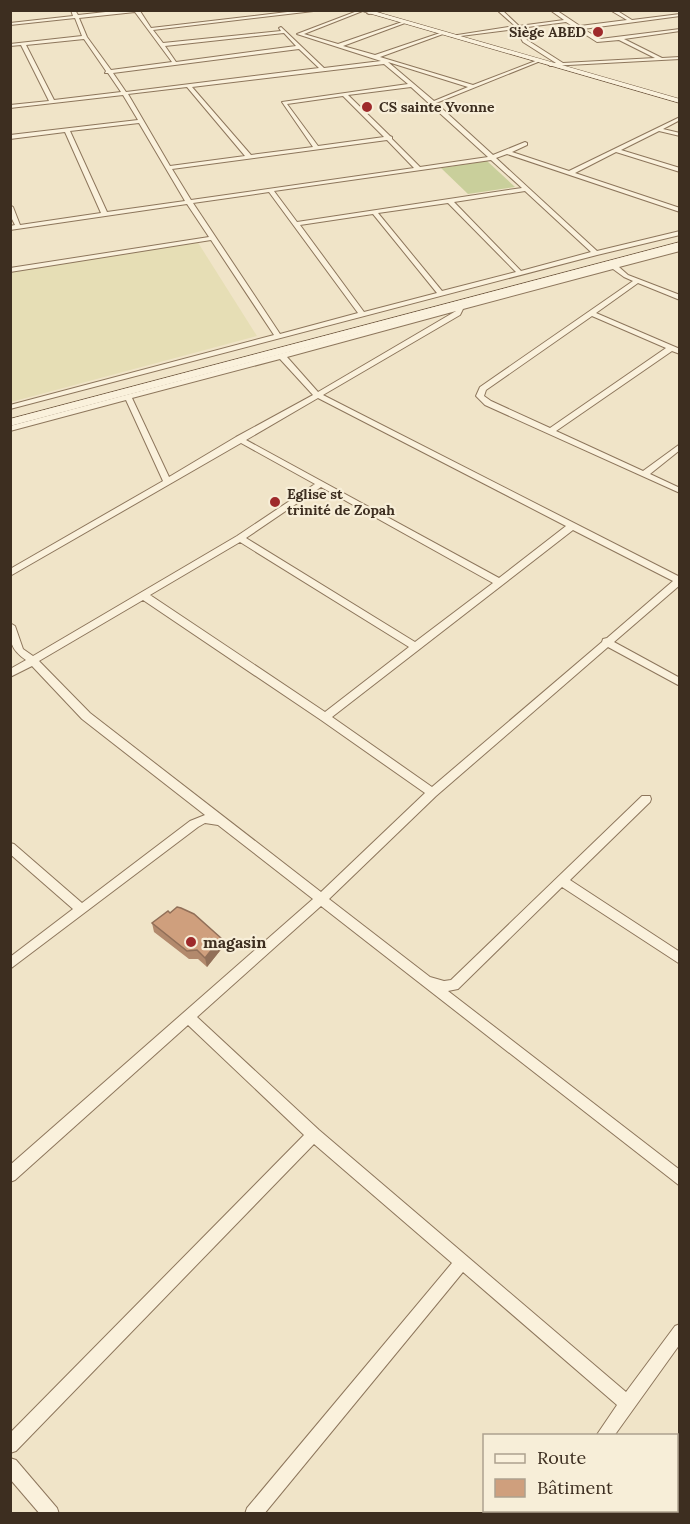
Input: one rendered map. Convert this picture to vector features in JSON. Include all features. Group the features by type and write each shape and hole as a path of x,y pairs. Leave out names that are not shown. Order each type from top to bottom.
{"main road":[{"path":"364,11 680,101"},
{"path":"10,414 680,235"},
{"path":"10,423 680,247"}],"street":[{"path":"73,10 85,37 107,72 125,93 190,204 278,336"},
{"path":"151,29 320,10"},
{"path":"300,34 364,11 385,10"},
{"path":"499,10 517,27 525,41 561,64"},
{"path":"552,10 599,41 680,30"},
{"path":"612,10 631,21"},
{"path":"10,24 139,11 175,63"},
{"path":"578,28 680,15"},
{"path":"270,16 322,69"},
{"path":"453,36 566,21"},
{"path":"340,45 403,22"},
{"path":"162,45 285,33 300,34 474,87"},
{"path":"10,108 322,69 380,59 441,33"},
{"path":"665,33 672,36"},
{"path":"10,45 85,37"},
{"path":"621,39 661,59"},
{"path":"23,44 52,102"},
{"path":"107,72 300,47"},
{"path":"550,65 680,58"},
{"path":"380,59 433,103 596,253"},
{"path":"433,103 536,61"},
{"path":"317,148 282,104 411,85"},
{"path":"189,86 249,157"},
{"path":"344,94 418,168"},
{"path":"570,172 680,118"},
{"path":"10,137 141,120"},
{"path":"658,129 680,135"},
{"path":"68,130 105,214"},
{"path":"169,168 390,138"},
{"path":"10,207 14,227 190,204 492,158 525,144"},
{"path":"616,150 680,171"},
{"path":"507,152 680,210"},
{"path":"297,224 528,189"},
{"path":"271,191 363,315"},
{"path":"449,200 520,273"},
{"path":"374,212 441,294"},
{"path":"10,407 596,253 680,235"},
{"path":"10,270 213,238"},
{"path":"10,429 680,247"},
{"path":"613,266 637,281 680,298"},
{"path":"637,281 483,389 480,396 488,403 680,491"},
{"path":"10,573 458,314 459,308"},
{"path":"593,314 680,352"},
{"path":"551,431 671,348"},
{"path":"10,1175 321,899 432,793 679,580 571,527 317,395 281,355"},
{"path":"128,397 167,481"},
{"path":"240,438 319,485 499,582"},
{"path":"645,474 680,446"},
{"path":"10,674 144,596 319,485"},
{"path":"325,717 571,527"},
{"path":"240,537 416,647"},
{"path":"144,596 325,717 432,793"},
{"path":"10,626 19,651 32,660 86,716 680,1179"},
{"path":"606,641 680,683"},
{"path":"424,980 444,986 454,985 646,799"},
{"path":"10,964 194,824 204,819 221,822"},
{"path":"10,847 81,909"},
{"path":"562,880 680,959"},
{"path":"188,1017 314,1136 627,1402"},
{"path":"10,1445 314,1136"},
{"path":"253,1514 461,1263"},
{"path":"605,1434 680,1331"},
{"path":"10,1466 51,1514"}],"shaded area":[{"path":"197,241 257,336 11,402 11,270"}],"green space":[{"path":"487,161 515,187 468,194 441,168"}],"building":[{"name":"magasin","path":"177,907 194,914 221,938 205,958 197,950 187,951 152,923"}],"place":[{"name":"Siège ABED","path":"598,32"},
{"name":"CS sainte Yvonne","path":"367,107"},
{"name":"Eglise st trinité de Zopah","path":"275,502"},
{"name":"magasin","path":"191,942"}]}
